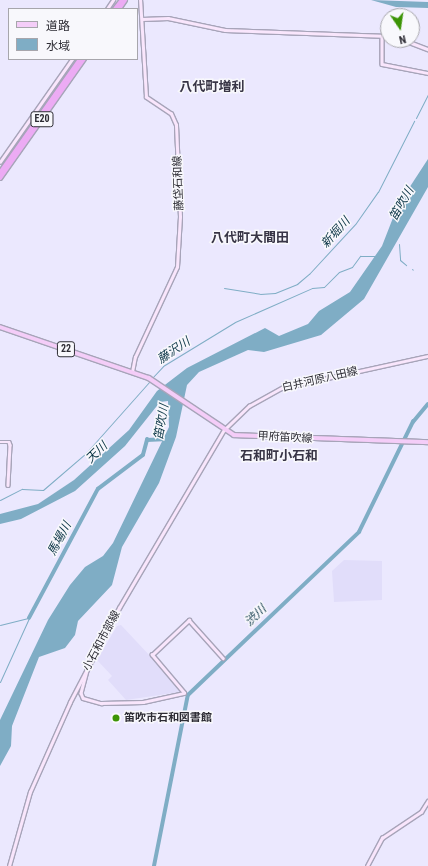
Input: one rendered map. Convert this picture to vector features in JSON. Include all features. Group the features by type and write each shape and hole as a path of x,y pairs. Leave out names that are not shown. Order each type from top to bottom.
{"highway":[{"path":"116,8 122,0"},
{"name":"E20","path":"0,172 79,60"},
{"name":"E20","path":"0,178 83,60"}],"main road":[{"name":"藤垈石和線","path":"132,372 135,357 178,267 179,236 176,125 171,114 146,97 140,0"},
{"path":"142,19 168,18 225,30 380,36"},
{"path":"382,48 382,64 428,73"},
{"path":"0,162 71,60"},
{"name":"22","path":"0,327 132,372"},
{"name":"白井河原八田線","path":"223,429 253,403 282,388 428,356"},
{"name":"甲府笛吹線","path":"132,372 156,382 223,429 242,436 399,443 428,442"},
{"name":"小石和市部線","path":"9,866 30,792 88,667 223,429"},
{"path":"0,442 9,442 10,445 8,485"},
{"path":"88,667 81,693 83,698 101,703 143,702 184,693 152,655 189,620 223,658"},
{"path":"367,866 382,838 421,812 428,801"}],"shaded area":[{"path":"344,560 382,561 382,600 334,602 332,571"},
{"path":"121,625 180,688 180,692 126,700 108,680 112,676 97,660 117,626"}],"water":[{"path":"371,0 428,2 428,8 396,7"},
{"name":"笛吹川","path":"428,159 428,187 364,299 321,335 264,352 248,350 199,372 187,385 176,437 159,483 122,547 112,585 78,621 75,635 65,648 39,657 12,726 11,746 0,766 0,720 48,620 70,585 85,567 103,556 113,543 169,427 168,401 160,402 125,446 75,491 21,519 0,524 0,514 38,504 74,480 129,430 157,391 187,368 265,328 279,336 308,324 319,311 350,292 382,246 398,205"}],"waterway":[{"name":"新堀川","path":"416,118 428,94"},
{"name":"新堀川","path":"224,288 260,294 275,293 297,284 309,274 356,223 378,192 414,121"},
{"path":"399,244 400,260 406,265"},
{"name":"藤沢川","path":"152,378 163,366 235,322 312,288 324,287 339,272 352,267 360,256 377,256"},
{"name":"藤沢川","path":"0,500 22,489 43,490 86,453 150,381"},
{"name":"渋川","path":"154,866 188,695 359,532 413,422 428,404"},
{"name":"馬場川","path":"29,618 98,489 143,455 147,440 167,439"},
{"path":"0,625 28,618"},
{"name":"馬場川","path":"0,682 29,618"}],"place":[{"name":"笛吹市石和図書館","path":"116,718"}],"district":[{"name":"八代町増利","path":"212,87"},
{"name":"八代町大間田","path":"250,238"},
{"name":"石和町小石和","path":"279,456"}],"water label":[{"name":"天川","path":"97,453"}]}
